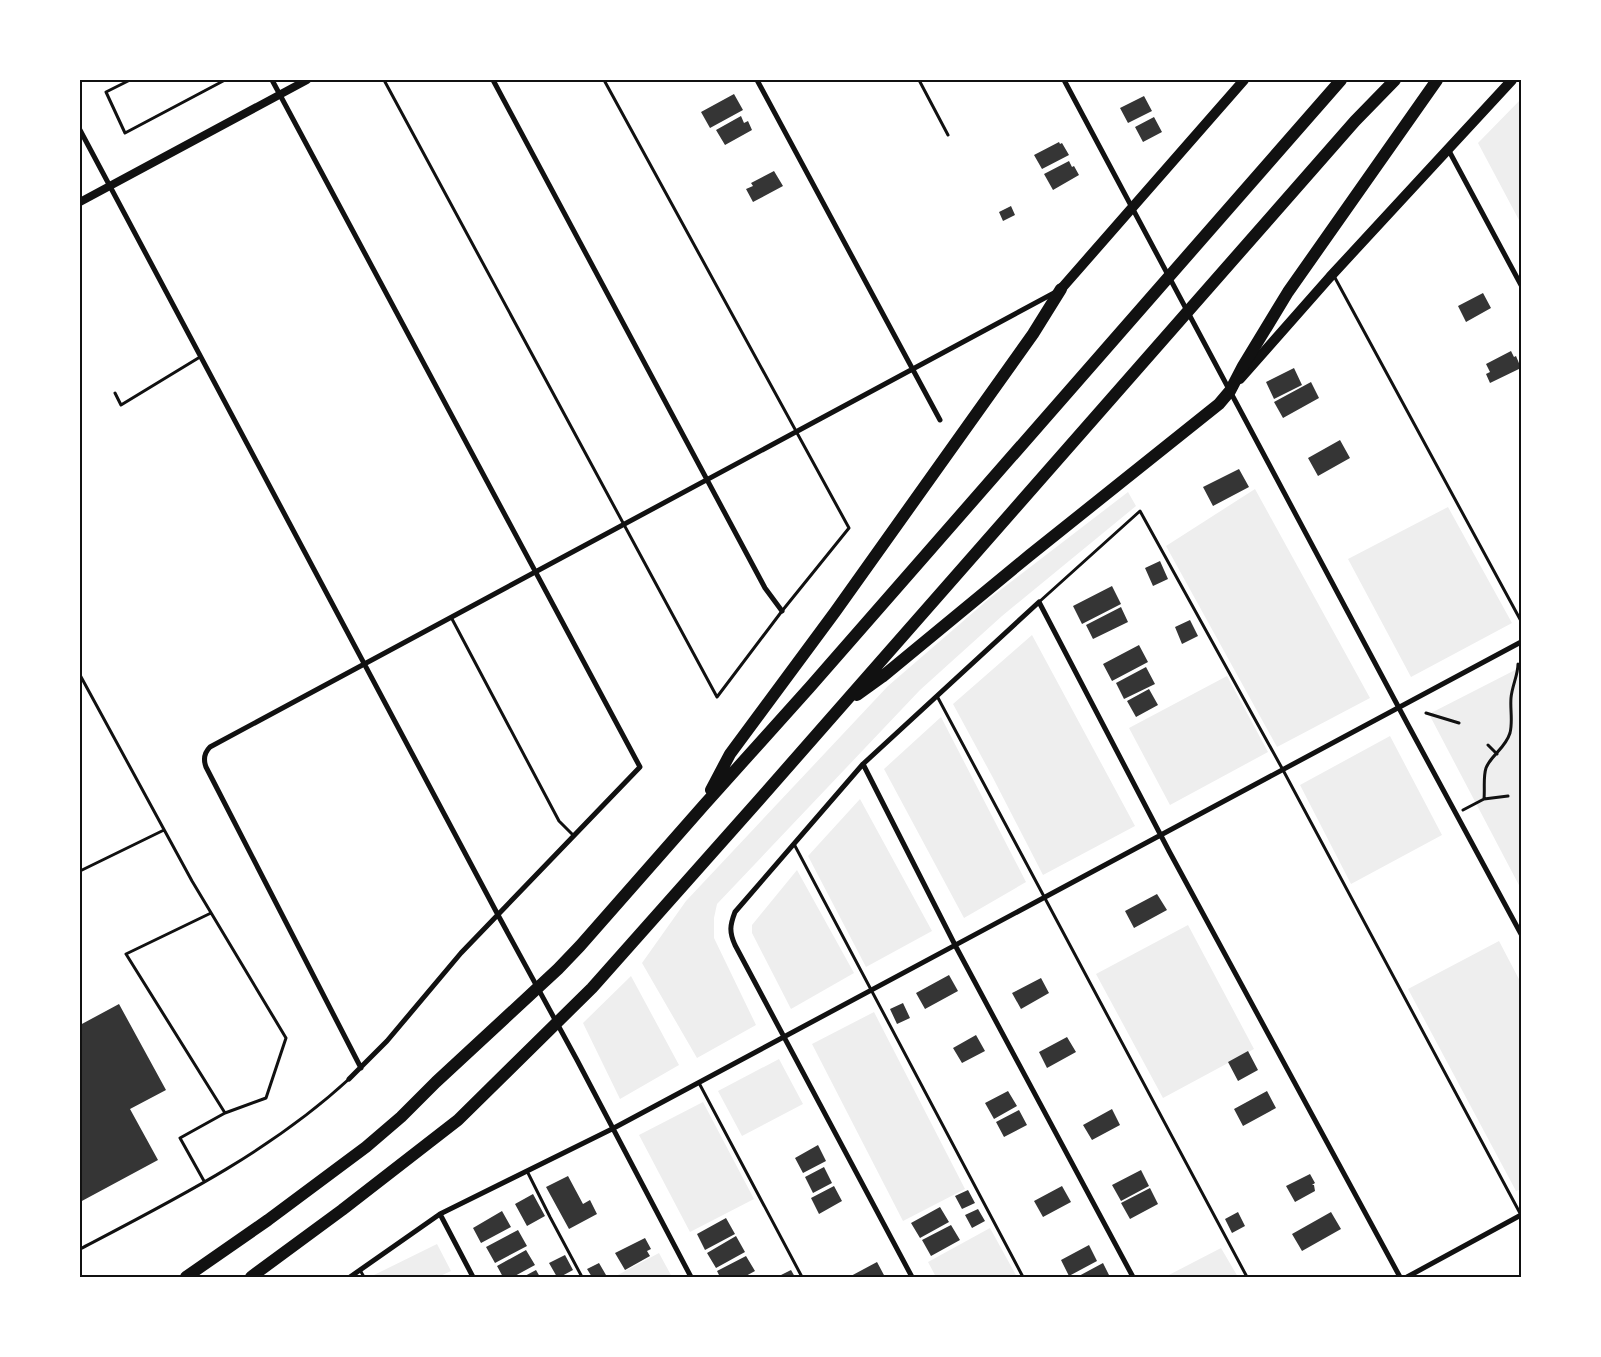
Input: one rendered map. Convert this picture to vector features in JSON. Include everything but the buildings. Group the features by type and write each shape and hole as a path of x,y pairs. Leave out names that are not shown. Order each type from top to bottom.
{"highway":[{"path":"186,1277 283,1209 366,1147 401,1117 558,969 810,687 1341,80"},
{"path":"251,1277 342,1210 458,1120 592,988 1355,121 1395,80"},
{"path":"839,709 882,677 1030,555 1217,406 1230,391 1288,292 1436,80"},
{"path":"704,805 730,754 835,612 1033,334 1061,289"}],"main road":[{"path":"1230,391 1333,274 1512,80"},
{"path":"1061,289 1240,82"}],"street":[{"path":"272,80 640,767 461,953 387,1041 349,1079"},
{"path":"80,202 307,80"},
{"path":"493,80 765,588 782,611"},
{"path":"757,80 940,420"},
{"path":"1064,80 1521,934"},
{"path":"80,130 691,1277"},
{"path":"1448,149 1521,285"},
{"path":"361,1068 206,767 204,757 206,751 210,747 1061,289"},
{"path":"912,1277 735,945 730,935 730,924 735,912 863,764 1039,602 1160,835 1400,1277"},
{"path":"350,1277 440,1214 612,1129 1521,642"},
{"path":"863,764 955,945 1133,1277"},
{"path":"440,1214 473,1277"},
{"path":"1407,1277 1521,1215"}],"lane":[{"path":"130,80 106,92 125,133 225,80"},
{"path":"384,80 717,697 782,611 849,528 604,80"},
{"path":"919,80 948,134"},
{"path":"1333,274 1521,621"},
{"path":"115,393 121,405 200,357"},
{"path":"1039,602 1140,511 1283,770 1521,1215"},
{"path":"451,617 559,821 573,835"},
{"path":"80,675 211,913 286,1038 266,1098 225,1113 180,1138 204,1181"},
{"path":"936,695 1247,1277"},
{"path":"80,871 164,830"},
{"path":"793,844 1023,1277"},
{"path":"211,913 126,954 225,1113"},
{"path":"80,1249 204,1181 273,1140 308,1114 349,1079"},
{"path":"699,1082 802,1277"},
{"path":"527,1171 582,1277"},
{"path":"360,1270 364,1277"}],"path":[{"path":"1484,799 1486,769 1489,762 1506,742 1510,732 1512,718 1511,696 1518,664"},
{"path":"1426,713 1459,723"},
{"path":"1488,745 1497,754"},
{"path":"1456,814 1484,799 1508,796"}],"shaded area":[{"path":"1521,99 1521,219 1519,220 1478,143"},
{"path":"1255,489 1370,698 1277,747 1166,546"},
{"path":"1128,492 1136,506 1002,616 920,690 717,904 714,918 714,938 756,1025 697,1058 642,963 686,901 888,686 990,598"},
{"path":"1448,507 1512,623 1411,677 1348,559"},
{"path":"1032,635 1135,826 1043,875 953,704"},
{"path":"1521,667 1521,889 1429,714"},
{"path":"1227,676 1268,752 1170,805 1129,728"},
{"path":"941,717 1026,882 964,918 884,769"},
{"path":"1390,736 1442,835 1351,884 1300,785"},
{"path":"860,799 932,931 866,967 808,856"},
{"path":"797,870 854,973 791,1009 752,933 752,925"},
{"path":"1188,925 1254,1049 1163,1098 1096,974"},
{"path":"1499,941 1521,983 1521,1189 1516,1191 1408,989"},
{"path":"631,976 679,1065 620,1099 583,1023"},
{"path":"874,1012 965,1189 903,1221 812,1044"},
{"path":"779,1059 803,1104 742,1136 718,1091"},
{"path":"703,1102 754,1199 690,1232 639,1135"},
{"path":"990,1228 1017,1277 936,1277 928,1262"},
{"path":"437,1244 451,1271 438,1277 375,1277 374,1275"},
{"path":"1221,1248 1238,1277 1165,1277"},
{"path":"659,1253 672,1277 614,1277"}]}
